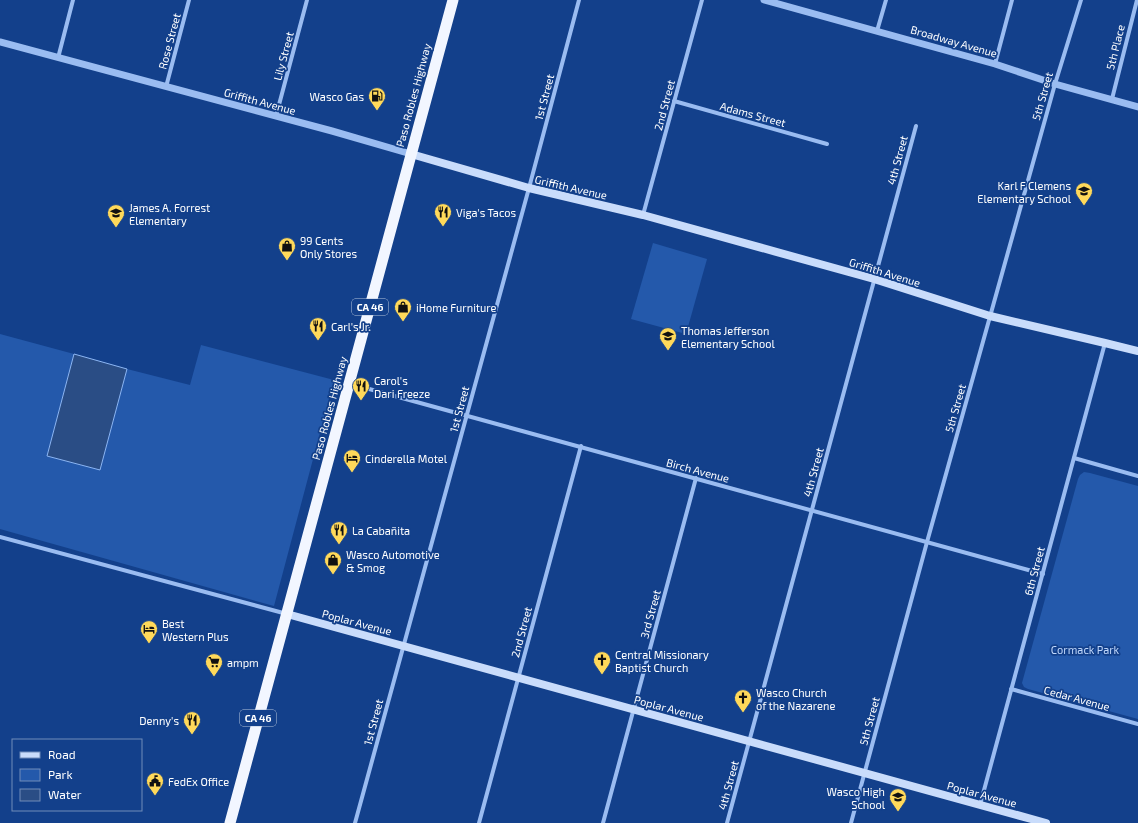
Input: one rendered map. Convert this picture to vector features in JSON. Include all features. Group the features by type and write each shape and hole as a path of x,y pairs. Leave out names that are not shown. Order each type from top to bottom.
{"highway":[{"name":"Paso Robles Highway","path":"230,823 453,0"}],"main road":[{"name":"Griffith Avenue","path":"411,154 529,188 644,215 874,279 990,316 1138,352"},
{"name":"Poplar Avenue","path":"287,614 1046,823"}],"street":[{"path":"58,58 73,0"},
{"name":"Rose Street","path":"166,87 189,0"},
{"name":"Lily Street","path":"276,116 307,0"},
{"name":"1st Street","path":"355,823 579,0"},
{"name":"2nd Street","path":"644,215 702,0"},
{"name":"Broadway Avenue","path":"764,0 995,64 1055,84 1138,106"},
{"path":"877,31 886,0"},
{"path":"995,64 1012,0"},
{"name":"5th Street","path":"851,823 990,316 1055,84 1081,0"},
{"name":"5th Place","path":"1112,99 1136,0"},
{"name":"Griffith Avenue","path":"0,42 411,154"},
{"name":"Adams Street","path":"674,101 827,144"},
{"name":"4th Street","path":"727,823 916,126"},
{"name":"6th Street","path":"980,805 1105,343"},
{"name":"Birch Avenue","path":"349,384 466,417 581,446 1043,574"},
{"name":"2nd Street","path":"479,823 581,446"},
{"path":"1074,458 1138,476"},
{"name":"3rd Street","path":"603,823 696,478"},
{"path":"0,537 287,614"},
{"name":"Cedar Avenue","path":"1011,689 1138,724"}],"green space":[{"path":"653,243 707,259 686,334 631,319"},
{"path":"0,334 74,354 47,456 100,470 127,369 190,385 201,345 334,380 274,606 0,529"},
{"name":"Cormack Park","path":"1084,472 1138,486 1138,719 1028,689 1024,687 1022,683 1078,479"}],"water":[{"path":"74,354 127,369 100,470 47,456"}],"place":[{"name":"Wasco Gas","path":"377,111"},
{"name":"Karl F Clemens Elementary School","path":"1084,206"},
{"name":"Viga's Tacos","path":"443,227"},
{"name":"James A. Forrest Elementary","path":"116,228"},
{"name":"99 Cents Only Stores","path":"287,261"},
{"name":"iHome Furniture","path":"403,322"},
{"name":"Carl's Jr.","path":"318,341"},
{"name":"Thomas Jefferson Elementary School","path":"668,351"},
{"name":"Carol's Dari Freeze","path":"361,401"},
{"name":"Cinderella Motel","path":"352,473"},
{"name":"La Cabañita","path":"339,545"},
{"name":"Wasco Automotive & Smog","path":"333,575"},
{"name":"Best Western Plus","path":"149,644"},
{"name":"Central Missionary Baptist Church","path":"602,675"},
{"name":"ampm","path":"214,677"},
{"name":"Wasco Church of the Nazarene","path":"743,713"},
{"name":"Denny's","path":"192,735"},
{"name":"FedEx Office","path":"155,796"},
{"name":"Wasco High School","path":"898,812"}]}
